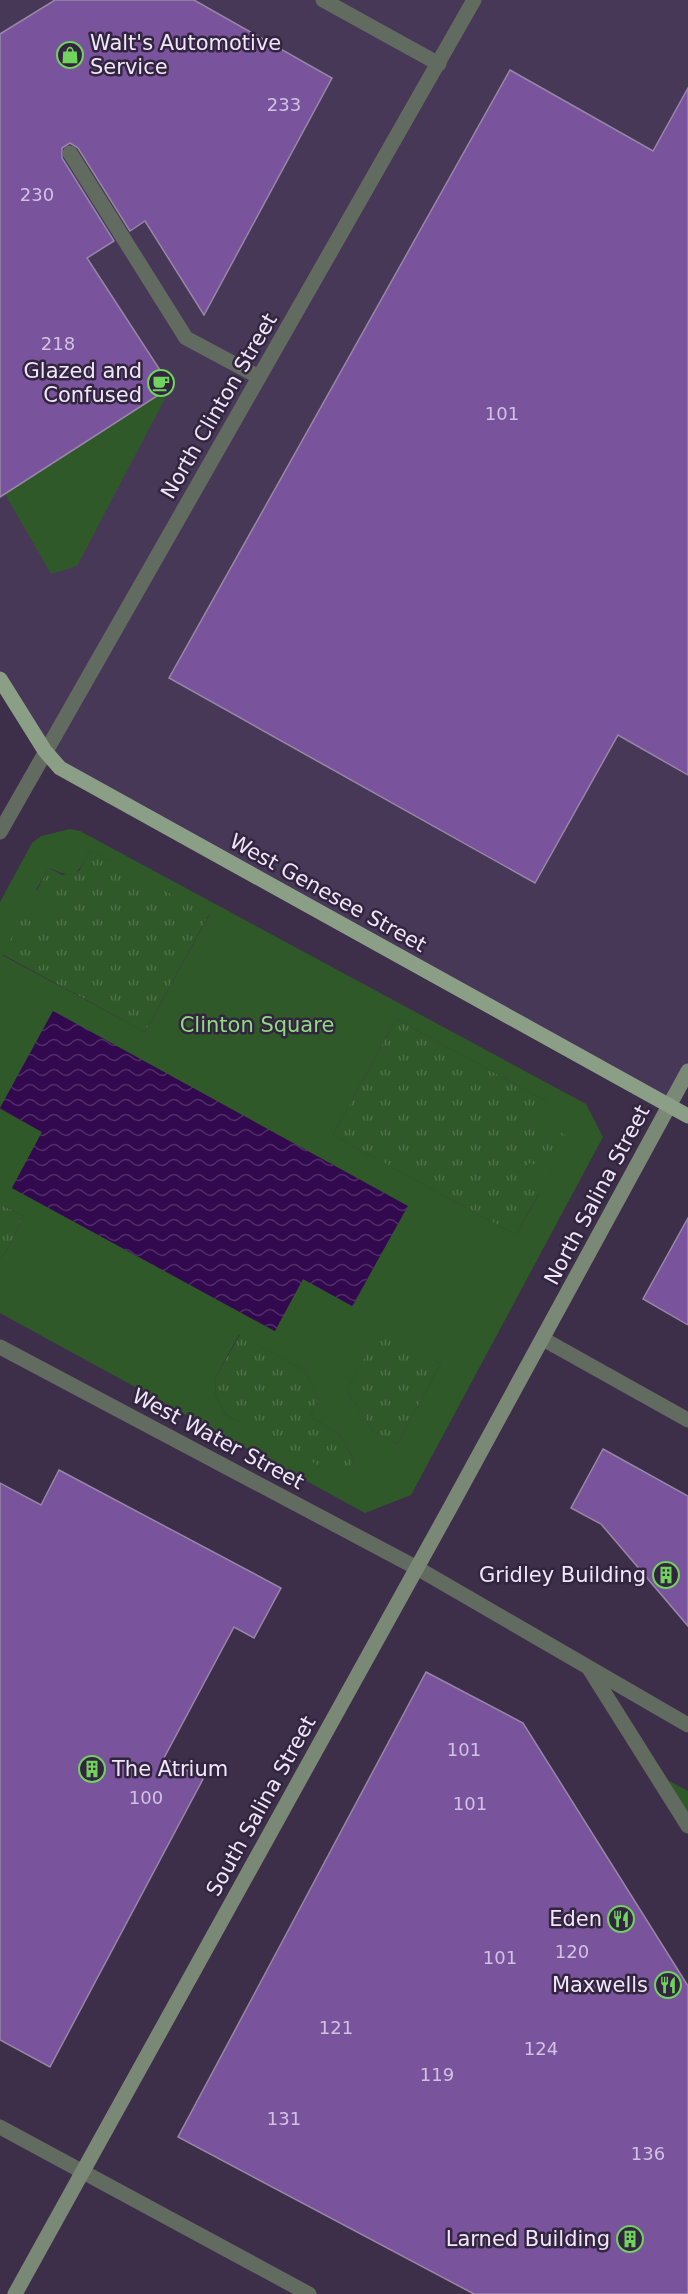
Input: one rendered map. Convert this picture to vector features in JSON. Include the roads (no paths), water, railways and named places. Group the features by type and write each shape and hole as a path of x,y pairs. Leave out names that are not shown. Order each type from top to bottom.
{"main road":[{"name":"West Genesee Street","path":"0,679 45,751 60,768 688,1116"},
{"name":"North Salina Street","path":"543,1339 688,1071"},
{"name":"South Salina Street","path":"15,2294 543,1339"}],"street":[{"path":"323,0 439,64"},
{"name":"North Clinton Street","path":"0,832 474,0"},
{"path":"70,153 186,338 259,377"},
{"path":"543,1339 688,1420"},
{"name":"West Water Street","path":"0,1347 417,1568 688,1725"},
{"path":"588,1667 688,1826"},
{"path":"0,2127 309,2294"}],"water":[{"path":"53,1011 408,1206 352,1306 303,1279 275,1331 12,1188 42,1132 0,1108"}],"place":[{"name":"Walt's Automotive Service","path":"70,55"},
{"name":"Glazed and Confused","path":"161,383"},
{"name":"Gridley Building","path":"666,1575"},
{"name":"The Atrium","path":"92,1769"},
{"name":"Eden","path":"621,1919"},
{"name":"Maxwells","path":"668,1985"},
{"name":"Larned Building","path":"630,2239"}],"park label":[{"name":"Clinton Square","path":"257,1025"}]}
